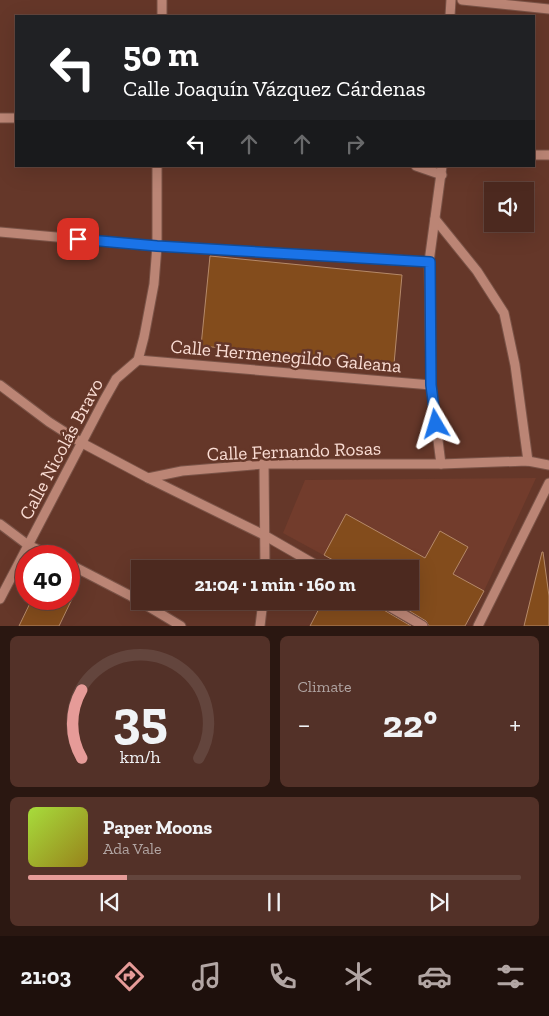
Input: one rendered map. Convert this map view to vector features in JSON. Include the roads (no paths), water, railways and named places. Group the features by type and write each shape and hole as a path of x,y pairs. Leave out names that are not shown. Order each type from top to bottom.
{"street":[{"path":"162,0 162,15"},
{"path":"450,15 451,0"},
{"path":"462,0 503,2 549,9"},
{"path":"0,118 15,118"},
{"path":"535,155 549,155"},
{"path":"138,360 154,284 157,246 157,167"},
{"path":"422,167 442,170 430,262 431,385 442,464 528,461 549,465"},
{"path":"436,219 477,271 504,313 515,365 528,461"},
{"path":"0,232 157,246 430,262"},
{"name":"Calle Hermenegildo Galeana","path":"138,360 431,385"},
{"name":"Calle Nicolás Bravo","path":"28,545 102,402 116,380 138,360"},
{"path":"0,385 49,422 82,443 264,535 307,560"},
{"path":"264,464 264,560"},
{"name":"Calle Fernando Rosas","path":"148,478 182,471 264,464 442,464"},
{"path":"478,626 549,483"},
{"path":"0,524 28,545"},
{"name":"Calle Nicolás Bravo","path":"0,599 15,570"},
{"path":"80,570 129,595 180,626"},
{"path":"260,626 262,610"},
{"path":"395,610 423,626"}]}
